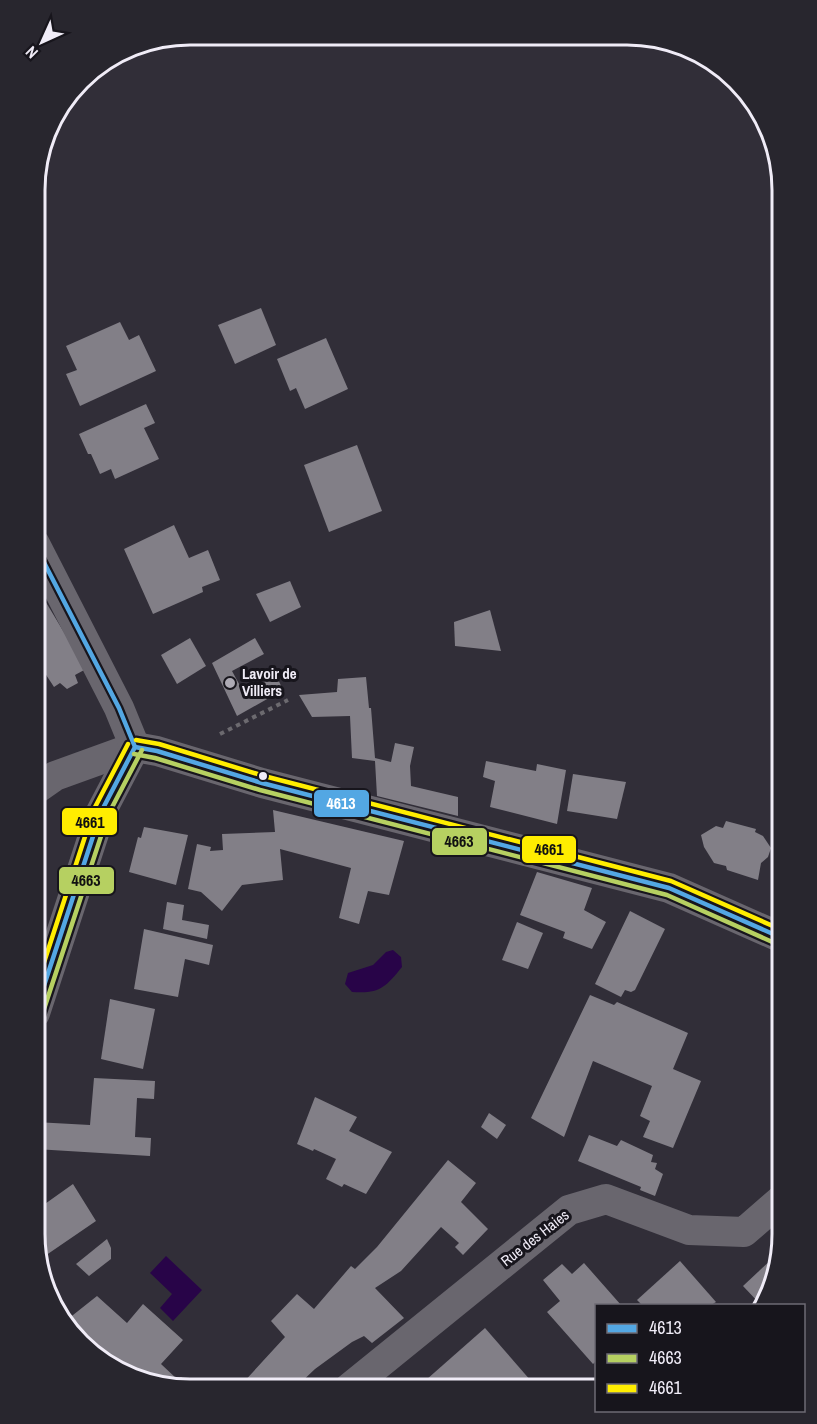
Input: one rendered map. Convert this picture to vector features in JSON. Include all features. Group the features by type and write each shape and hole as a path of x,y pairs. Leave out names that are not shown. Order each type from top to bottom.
{"street":[{"path":"45,564 119,708 135,747 101,812 45,983"},
{"path":"45,783 56,776 135,747 157,751 262,783 669,888 772,934"},
{"name":"Rue des Haies","path":"360,1379 569,1210 606,1199 689,1230 744,1232 772,1208"}],"path":[{"path":"174,757 288,700"}],"shaded area":[{"path":"393,950 401,957 402,967 386,985 375,991 352,992 345,984 348,973 373,965 386,952"},
{"path":"166,1256 202,1290 173,1321 160,1308 172,1294 150,1273"}],"building":[{"path":"261,308 276,345 235,364 218,325"},
{"path":"120,322 129,340 139,335 156,371 80,406 66,374 77,370 66,346"},
{"path":"326,338 348,389 305,409 296,388 290,391 277,359"},
{"path":"146,404 155,423 144,428 159,459 115,479 111,469 100,474 79,434"},
{"path":"357,445 382,511 329,532 304,465"},
{"path":"174,525 189,558 208,550 220,580 202,587 203,592 153,614 124,549"},
{"path":"290,581 301,607 270,622 256,594"},
{"path":"45,601 86,669 75,675 78,683 67,689 60,683 54,687 45,673"},
{"path":"490,610 501,651 455,646 454,622"},
{"path":"190,638 206,666 177,684 161,655"},
{"name":"Lavoir de Villiers","path":"255,638 264,654 232,671 244,693 276,675 283,690 237,716 212,663"},
{"path":"366,677 375,758 391,762 395,743 414,747 410,766 411,786 458,797 458,816 377,796 375,761 352,758 350,716 312,717 299,695 337,692 338,679"},
{"path":"486,761 536,771 537,764 566,770 557,824 490,807 495,781 483,777"},
{"path":"573,774 626,782 617,819 567,811"},
{"path":"273,810 404,841 389,895 368,891 359,924 339,918 351,868 280,849 283,880 242,885 222,911 201,892 188,889 197,844 211,847 210,851 223,850 222,834 275,832"},
{"path":"726,821 756,829 755,832 763,836 771,848 768,857 761,863 758,880 727,870 726,866 714,863 704,847 701,835 716,826 723,828"},
{"path":"144,827 188,835 176,885 129,872 138,837 141,838"},
{"path":"537,872 592,888 584,910 606,922 592,949 563,938 565,932 520,915"},
{"path":"167,902 184,905 182,920 209,925 207,939 163,929"},
{"path":"630,911 665,929 635,990 631,992 625,990 621,997 595,984"},
{"path":"517,922 543,933 528,969 502,960"},
{"path":"144,929 213,945 209,965 185,959 178,997 134,989"},
{"path":"590,995 614,1005 617,1002 688,1033 673,1069 701,1081 673,1148 643,1137 650,1121 640,1116 652,1086 593,1061 564,1137 531,1118"},
{"path":"110,999 155,1009 143,1069 101,1059"},
{"path":"94,1078 155,1081 154,1099 137,1098 135,1137 151,1138 150,1156 45,1150 45,1123 90,1125"},
{"path":"315,1097 357,1117 349,1131 392,1152 366,1194 344,1184 342,1187 326,1179 336,1159 297,1144"},
{"path":"489,1113 506,1125 497,1139 481,1127"},
{"path":"589,1135 617,1146 621,1140 653,1155 651,1162 657,1163 655,1169 663,1174 655,1196 640,1190 641,1187 578,1161"},
{"path":"448,1160 476,1183 461,1202 488,1229 463,1255 455,1247 459,1243 441,1227 401,1271 375,1288 404,1318 372,1343 364,1336 352,1342 304,1379 246,1379 285,1337 271,1321 297,1294 314,1309 351,1266 355,1269 377,1247"},
{"path":"73,1184 96,1221 46,1255 45,1204"},
{"path":"107,1239 111,1248 111,1259 89,1276 76,1264"},
{"path":"680,1261 716,1302 713,1304 641,1304 637,1300"},
{"path":"769,1262 756,1300 743,1286"},
{"path":"584,1263 620,1304 595,1304 595,1362 593,1364 547,1312 560,1301 543,1280 562,1264 572,1274"},
{"path":"97,1296 127,1323 143,1304 183,1340 161,1364 176,1378 153,1374 118,1360 88,1336 71,1316"},
{"path":"485,1328 529,1379 427,1379"}],"transit line":[{"name":"4613","path":"45,564 119,708 135,747 101,812 45,983"},
{"name":"4661","path":"136,740 159,744 264,776 671,881 772,926"},
{"name":"4661","path":"45,959 94,809 128,744"},
{"name":"4613","path":"135,747 157,751 262,783 669,888 772,934"},
{"name":"4663","path":"45,1006 108,815 142,750"},
{"name":"4663","path":"134,754 155,758 260,790 667,895 772,942"}],"place":[{"name":"Lavoir de Villiers","path":"230,683"}]}
